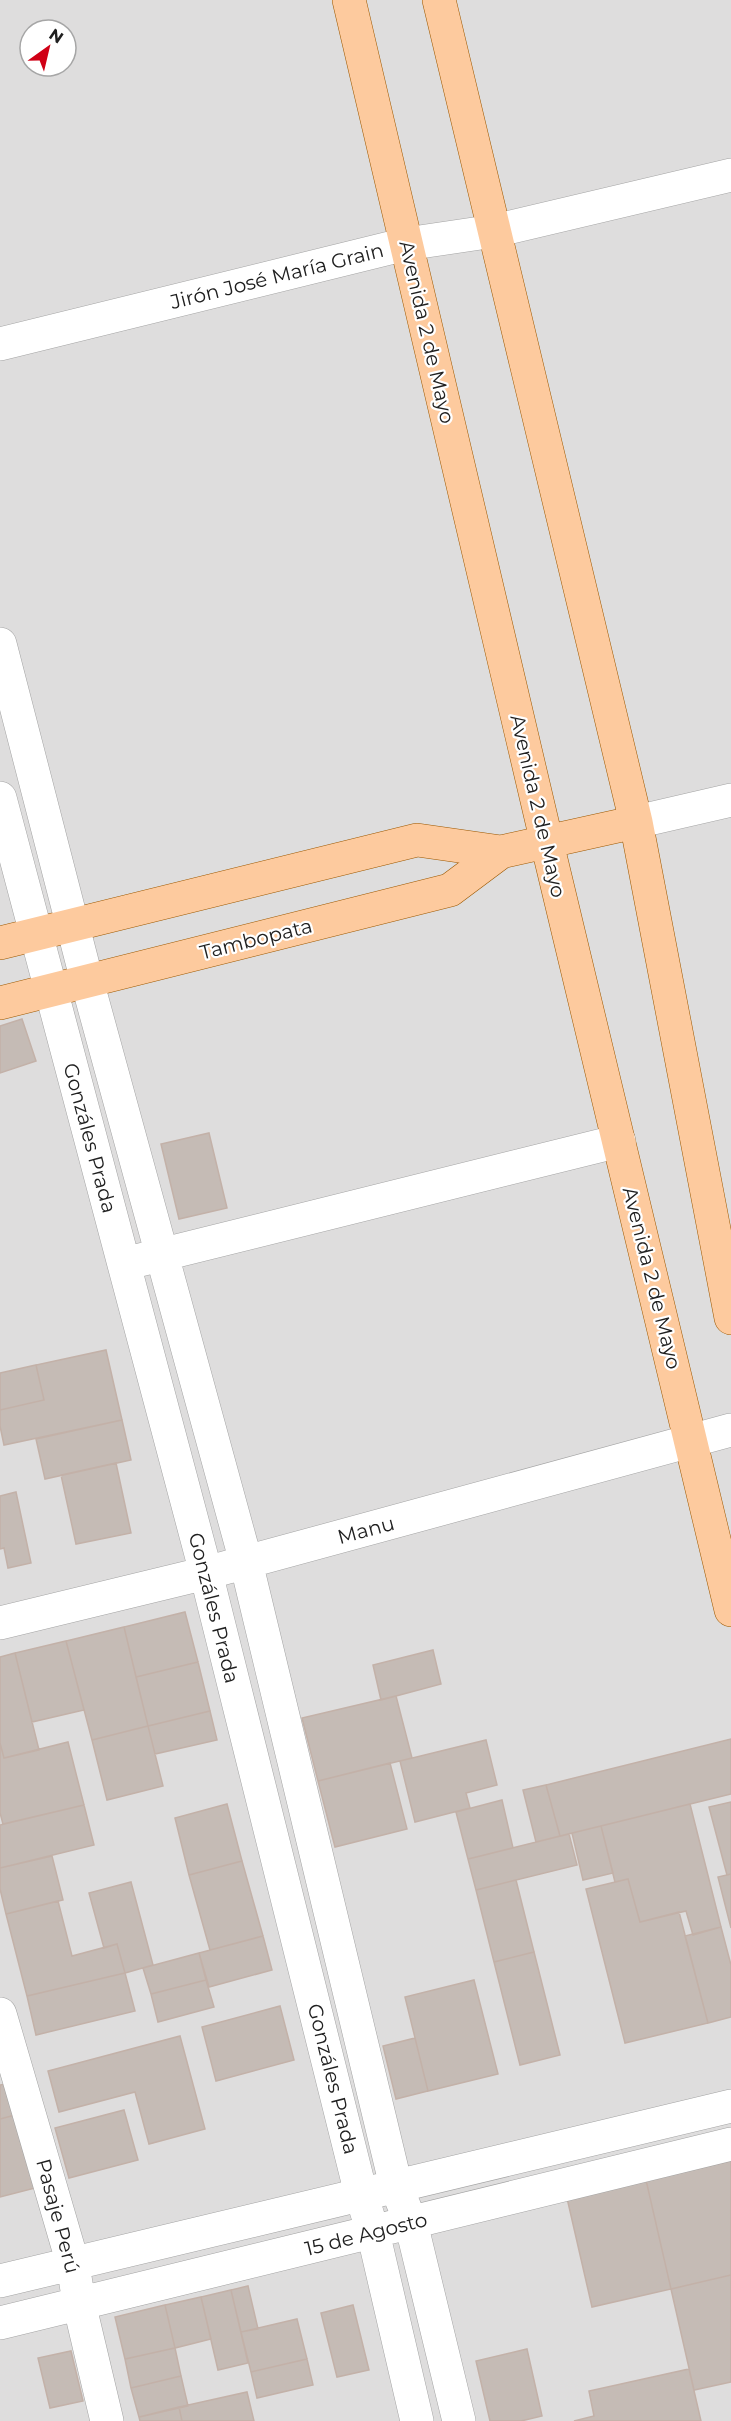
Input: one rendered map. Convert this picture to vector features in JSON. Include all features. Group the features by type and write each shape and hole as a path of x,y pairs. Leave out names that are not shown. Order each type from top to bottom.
{"main road":[{"name":"Avenida 2 de Mayo","path":"349,0 546,843 731,1610"},
{"path":"439,0 636,822 731,1318"},
{"name":"Tambopata","path":"0,943 417,840 501,852 636,822"},
{"name":"Tambopata","path":"0,1003 450,890 501,852"}],"street":[{"name":"Jirón José María Grain","path":"0,344 406,244 494,231 731,176"},
{"path":"0,644 87,981 246,1562 396,2186 411,2223 459,2421"},
{"name":"Gonzáles Prada","path":"0,798 206,1573 361,2194 373,2232 417,2421"},
{"name":"Tambopata","path":"636,822 731,800"},
{"path":"123,1263 162,1256 619,1141"},
{"name":"Manu","path":"0,1623 206,1573 731,1430"},
{"name":"Pasaje Perú","path":"0,2014 73,2264 79,2303 107,2421"},
{"name":"15 de Agosto","path":"0,2281 731,2106"},
{"name":"15 de Agosto","path":"0,2323 731,2144"}],"shaded area":[{"path":"0,0 731,0 731,2421 0,2421"}],"building":[{"path":"22,1019 36,1061 0,1073 0,1026"},
{"path":"209,1133 227,1208 179,1219 161,1144"},
{"path":"106,1350 122,1420 4,1445 0,1426 0,1410 44,1400 36,1365"},
{"path":"36,1365 44,1400 0,1410 0,1373"},
{"path":"122,1420 131,1460 45,1479 36,1439"},
{"path":"116,1463 131,1533 76,1544 61,1475"},
{"path":"16,1492 31,1563 8,1568 4,1548 0,1549 0,1496"},
{"path":"185,1612 198,1662 136,1677 124,1627"},
{"path":"124,1627 148,1726 92,1740 66,1641"},
{"path":"66,1641 84,1710 32,1722 15,1653"},
{"path":"433,1650 441,1684 381,1700 373,1665"},
{"path":"15,1653 39,1750 4,1758 0,1743 0,1657"},
{"path":"198,1662 210,1711 148,1726 136,1677"},
{"path":"396,1696 412,1758 318,1781 302,1718"},
{"path":"210,1711 217,1740 155,1754 148,1726"},
{"path":"148,1726 163,1786 107,1800 92,1740"},
{"path":"731,1739 731,1794 560,1836 546,1785"},
{"path":"486,1740 497,1785 466,1793 470,1808 415,1822 400,1761"},
{"path":"68,1742 84,1805 3,1824 0,1813 0,1743 4,1758"},
{"path":"390,1763 407,1829 335,1847 318,1781"},
{"path":"546,1785 560,1836 536,1842 523,1790"},
{"path":"502,1800 513,1848 468,1859 456,1812"},
{"path":"731,1802 731,1874 727,1875 709,1807"},
{"path":"227,1804 242,1861 189,1875 175,1818"},
{"path":"690,1804 721,1927 693,1935 686,1911 640,1922 628,1879 615,1882 601,1826"},
{"path":"84,1805 94,1845 0,1868 0,1825"},
{"path":"601,1826 613,1873 583,1880 572,1833"},
{"path":"569,1834 577,1865 476,1890 468,1859"},
{"path":"52,1856 63,1900 6,1914 0,1889 0,1868"},
{"path":"242,1861 263,1936 210,1950 189,1875"},
{"path":"731,1874 731,1928 718,1877"},
{"path":"628,1879 640,1922 679,1912 708,2023 625,2043 586,1889"},
{"path":"516,1880 534,1952 494,1962 476,1890"},
{"path":"131,1882 153,1965 125,1973 117,1944 104,1948 89,1893"},
{"path":"58,1901 72,1956 117,1944 125,1973 27,1996 6,1914"},
{"path":"721,1927 731,1965 731,2017 708,2023 685,1936"},
{"path":"263,1936 272,1970 209,1987 199,1953"},
{"path":"534,1952 560,2055 520,2065 494,1962"},
{"path":"199,1953 206,1980 151,1994 143,1968"},
{"path":"125,1973 135,2011 36,2035 27,1996"},
{"path":"206,1980 214,2007 158,2022 151,1994"},
{"path":"474,1980 498,2074 428,2091 405,1997"},
{"path":"280,2006 294,2060 216,2081 202,2027"},
{"path":"180,2036 205,2129 149,2144 135,2092 59,2112 48,2071"},
{"path":"415,2038 428,2091 396,2099 383,2046"},
{"path":"6,2084 15,2115 0,2119 0,2085"},
{"path":"124,2110 138,2160 69,2178 55,2128"},
{"path":"15,2115 35,2188 0,2197 0,2119"},
{"path":"731,2161 731,2275 671,2289 646,2180"},
{"path":"646,2180 671,2289 592,2307 567,2198"},
{"path":"731,2275 731,2382 694,2390 671,2289"},
{"path":"248,2286 258,2329 241,2332 231,2290"},
{"path":"231,2290 248,2363 218,2370 201,2297"},
{"path":"201,2297 211,2339 175,2348 165,2305"},
{"path":"165,2305 175,2348 125,2359 115,2317"},
{"path":"353,2305 369,2370 337,2377 321,2313"},
{"path":"297,2319 307,2359 251,2372 241,2332"},
{"path":"175,2348 181,2376 131,2388 125,2359"},
{"path":"527,2349 542,2416 521,2421 490,2421 476,2361"},
{"path":"71,2351 83,2401 50,2408 38,2358"},
{"path":"307,2359 313,2385 257,2398 251,2372"},
{"path":"689,2369 701,2421 574,2421 594,2416 589,2391"},
{"path":"181,2376 188,2406 139,2417 131,2388"},
{"path":"247,2392 254,2421 182,2421 179,2407"},
{"path":"179,2407 182,2421 140,2421 139,2417"}]}
